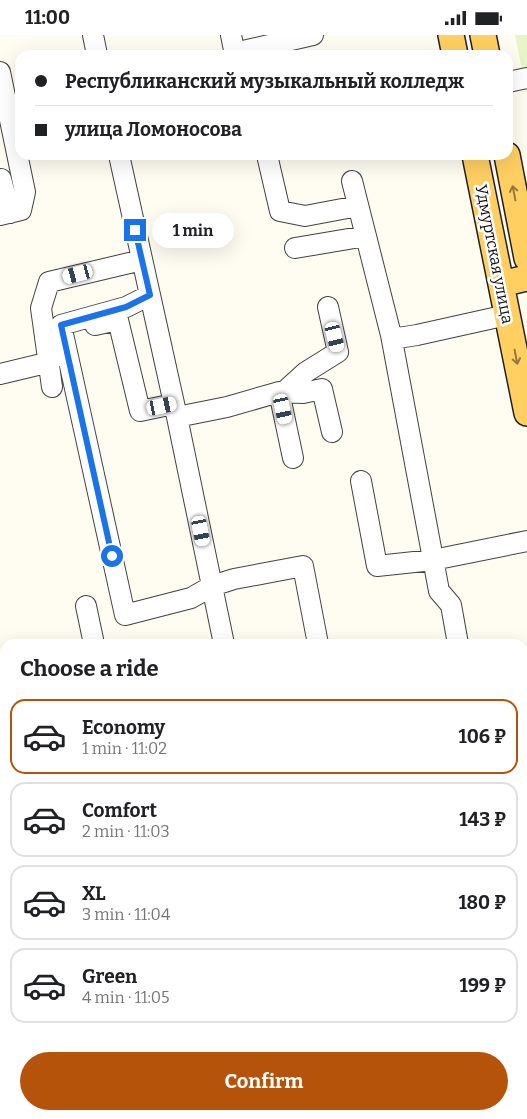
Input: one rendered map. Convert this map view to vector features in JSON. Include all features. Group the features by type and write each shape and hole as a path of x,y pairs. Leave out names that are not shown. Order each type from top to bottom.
{"main road":[{"path":"451,35 454,50"},
{"path":"484,35 487,50"},
{"name":"Удмуртская улица","path":"476,160 527,413"},
{"name":"Удмуртская улица","path":"508,160 527,258"},
{"path":"501,284 527,278"}],"street":[{"path":"93,35 96,50"},
{"path":"233,48 312,35"},
{"path":"0,73 15,144"},
{"path":"513,81 527,78"},
{"path":"1,179 5,214 21,210 25,192 18,160"},
{"path":"126,160 142,260 176,410 223,639"},
{"path":"268,160 280,211 305,216 358,207"},
{"path":"352,181 391,335 439,591 452,605 457,639"},
{"path":"295,248 366,236"},
{"path":"52,387 41,308 49,282 142,260"},
{"path":"150,295 126,307 61,325 125,615 191,598 212,586 234,579 303,566 317,639"},
{"path":"282,392 306,372 338,352 328,307"},
{"path":"391,335 398,338 418,335 507,315"},
{"path":"63,332 118,320 140,411 227,407 282,392 303,393 322,389 332,432"},
{"path":"0,374 50,363"},
{"path":"282,392 293,458"},
{"path":"361,481 377,566 433,560 527,541"},
{"path":"86,606 93,639"}],"green space":[{"path":"515,35 527,35 527,95"}],"route":[{"path":"112,556 61,325 126,307 150,295 135,230"}]}
